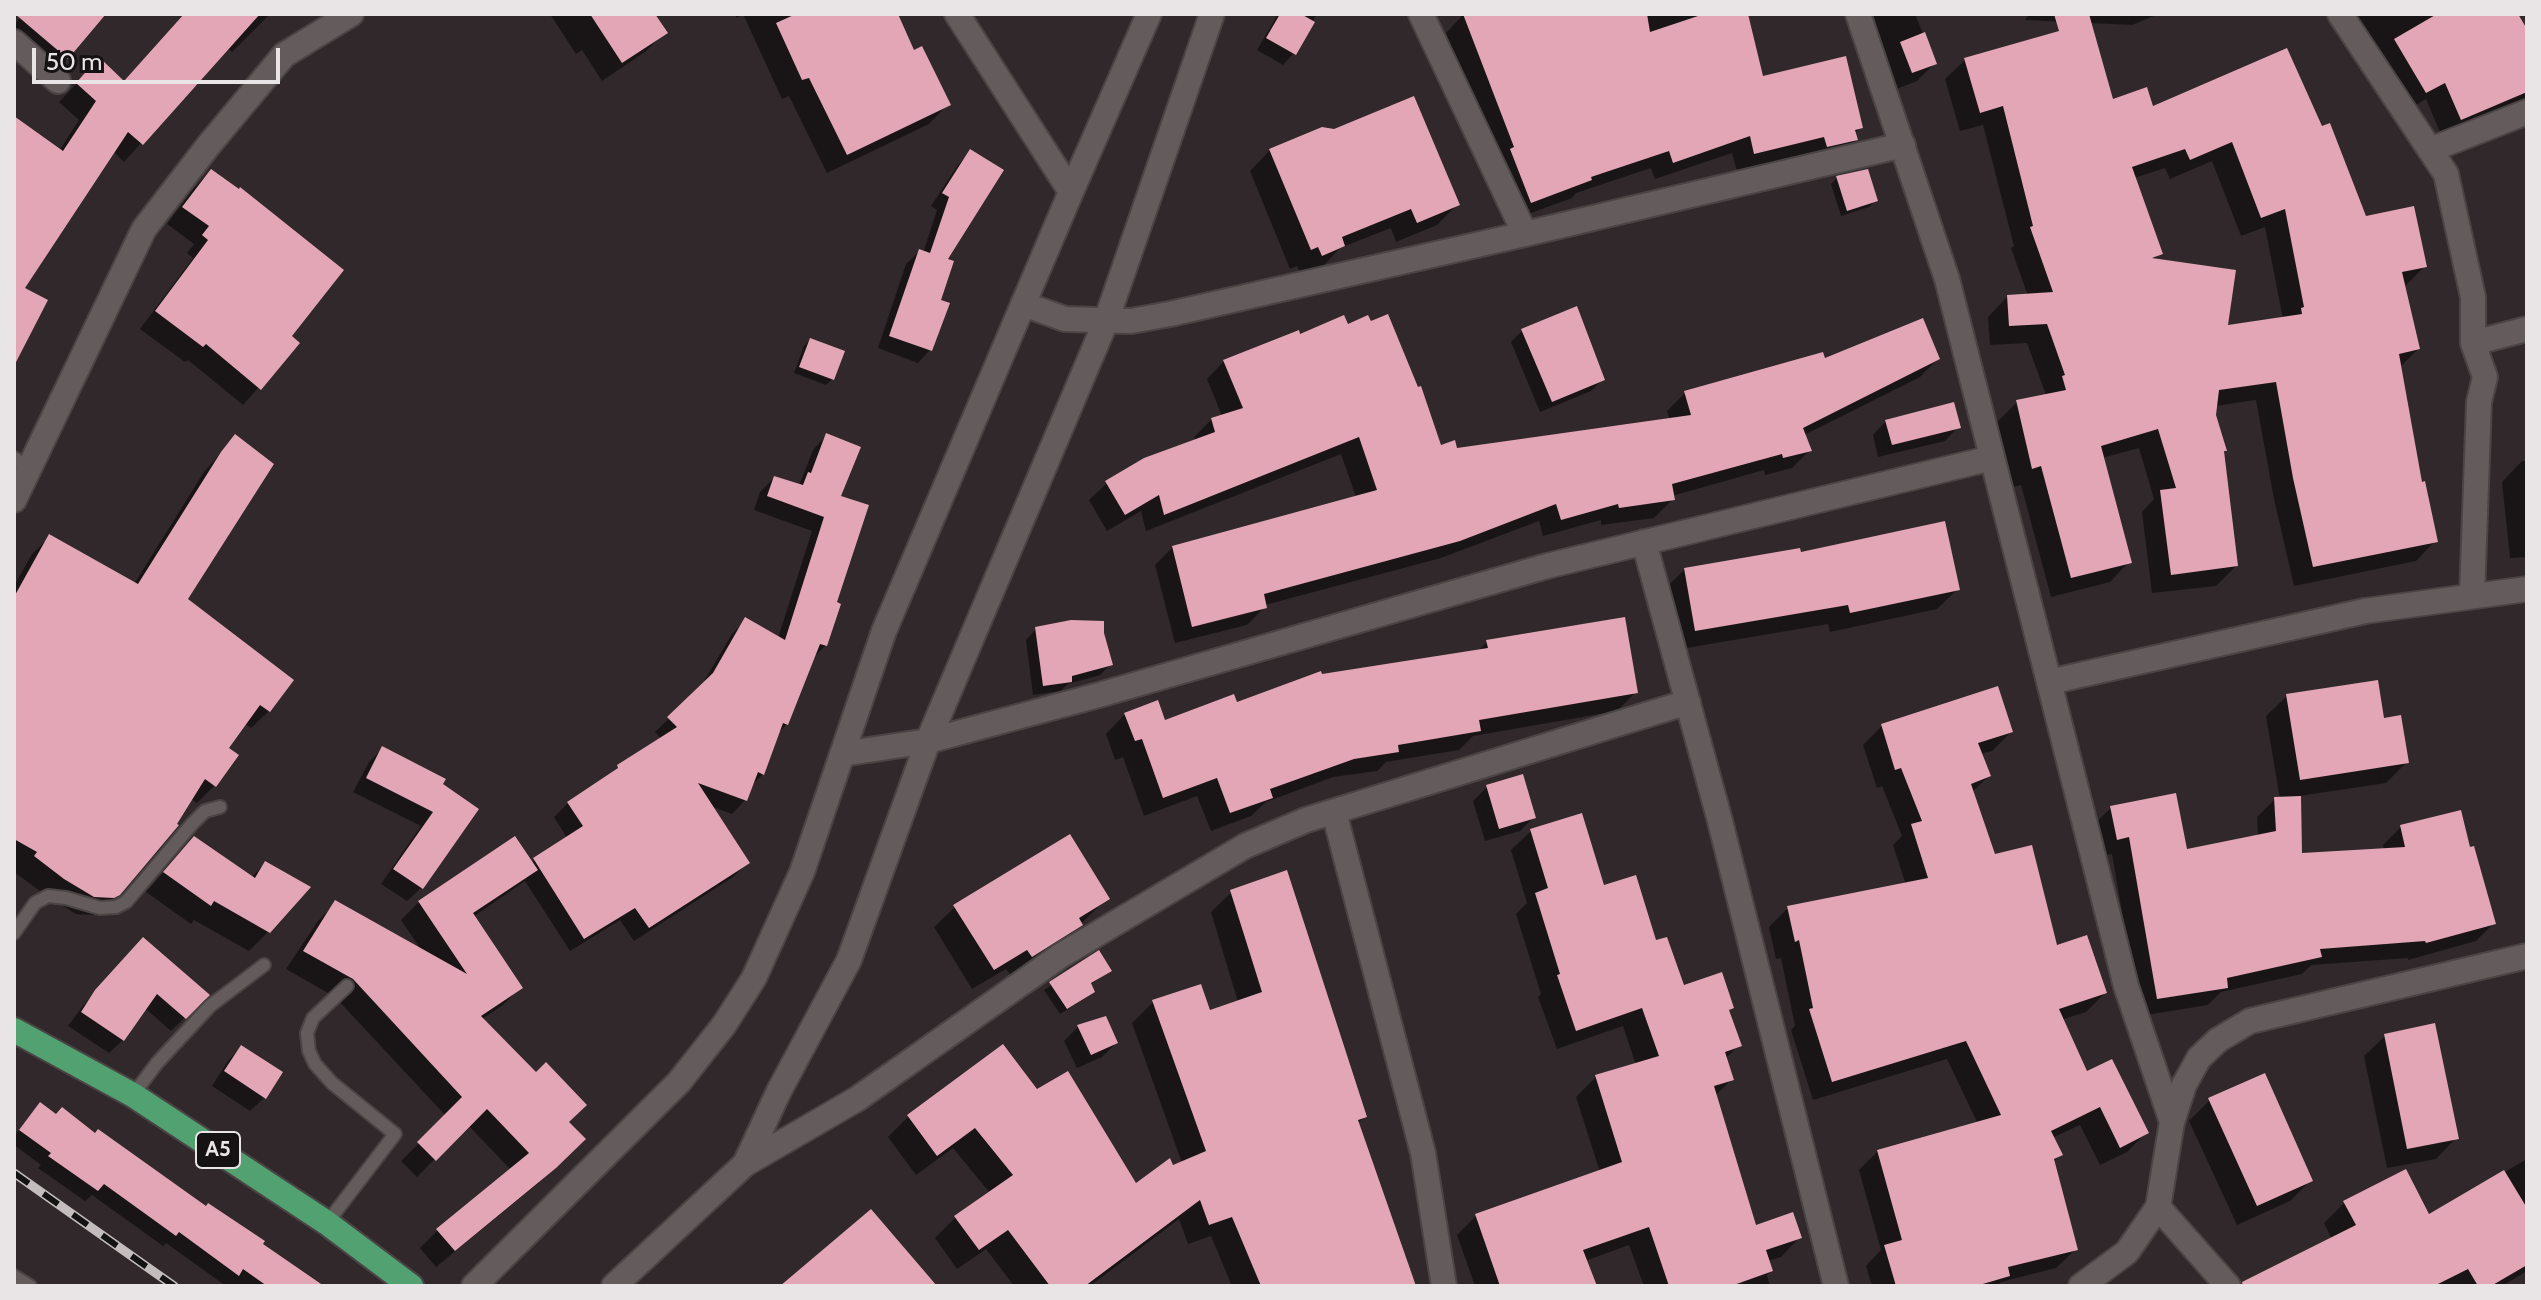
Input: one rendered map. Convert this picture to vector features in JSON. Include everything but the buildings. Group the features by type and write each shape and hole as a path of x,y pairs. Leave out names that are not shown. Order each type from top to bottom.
{"highway":[{"name":"A5","path":"14,1030 133,1095 327,1223 411,1286"}],"street":[{"path":"14,500 21,463 96,331 144,229 284,55 351,14"},
{"path":"957,14 1071,192"},
{"path":"474,1286 679,1082 724,1025 754,978 802,872 884,631 1149,14"},
{"path":"745,1164 779,1091 849,960 928,741 1106,321 1212,14"},
{"path":"1421,14 1525,234"},
{"path":"1858,14 1947,279 2126,986 2172,1122"},
{"path":"2340,14 2446,174 2473,297 2473,343 2485,377 2479,402 2472,596"},
{"path":"14,42 58,81"},
{"path":"2430,150 2527,112"},
{"path":"1023,304 1065,319 1131,321 1170,314 1903,145"},
{"path":"2473,343 2527,329"},
{"path":"842,754 928,741 1547,566 1992,458"},
{"path":"1644,542 1724,837 1836,1286"},
{"path":"2049,682 2365,611 2527,589"},
{"path":"614,1286 745,1164 857,1099 1060,956 1245,846 1306,820 1688,702"},
{"path":"1334,812 1423,1153 1444,1286"},
{"path":"2081,1286 2127,1252 2158,1207 2172,1122 2184,1085 2199,1058 2218,1040 2250,1021 2527,956"},
{"path":"2158,1207 2228,1286"}],"lane":[{"path":"14,933 35,903 48,896 100,908 116,907 126,902 192,824 205,811 220,807"},
{"path":"133,1095 157,1063 210,1006 264,965"},
{"path":"327,1223 395,1134 332,1083 315,1064 309,1051 307,1033 313,1018 347,986"},
{"path":"14,1276 30,1286"}],"railway":[{"path":"14,1173 174,1286"}]}
